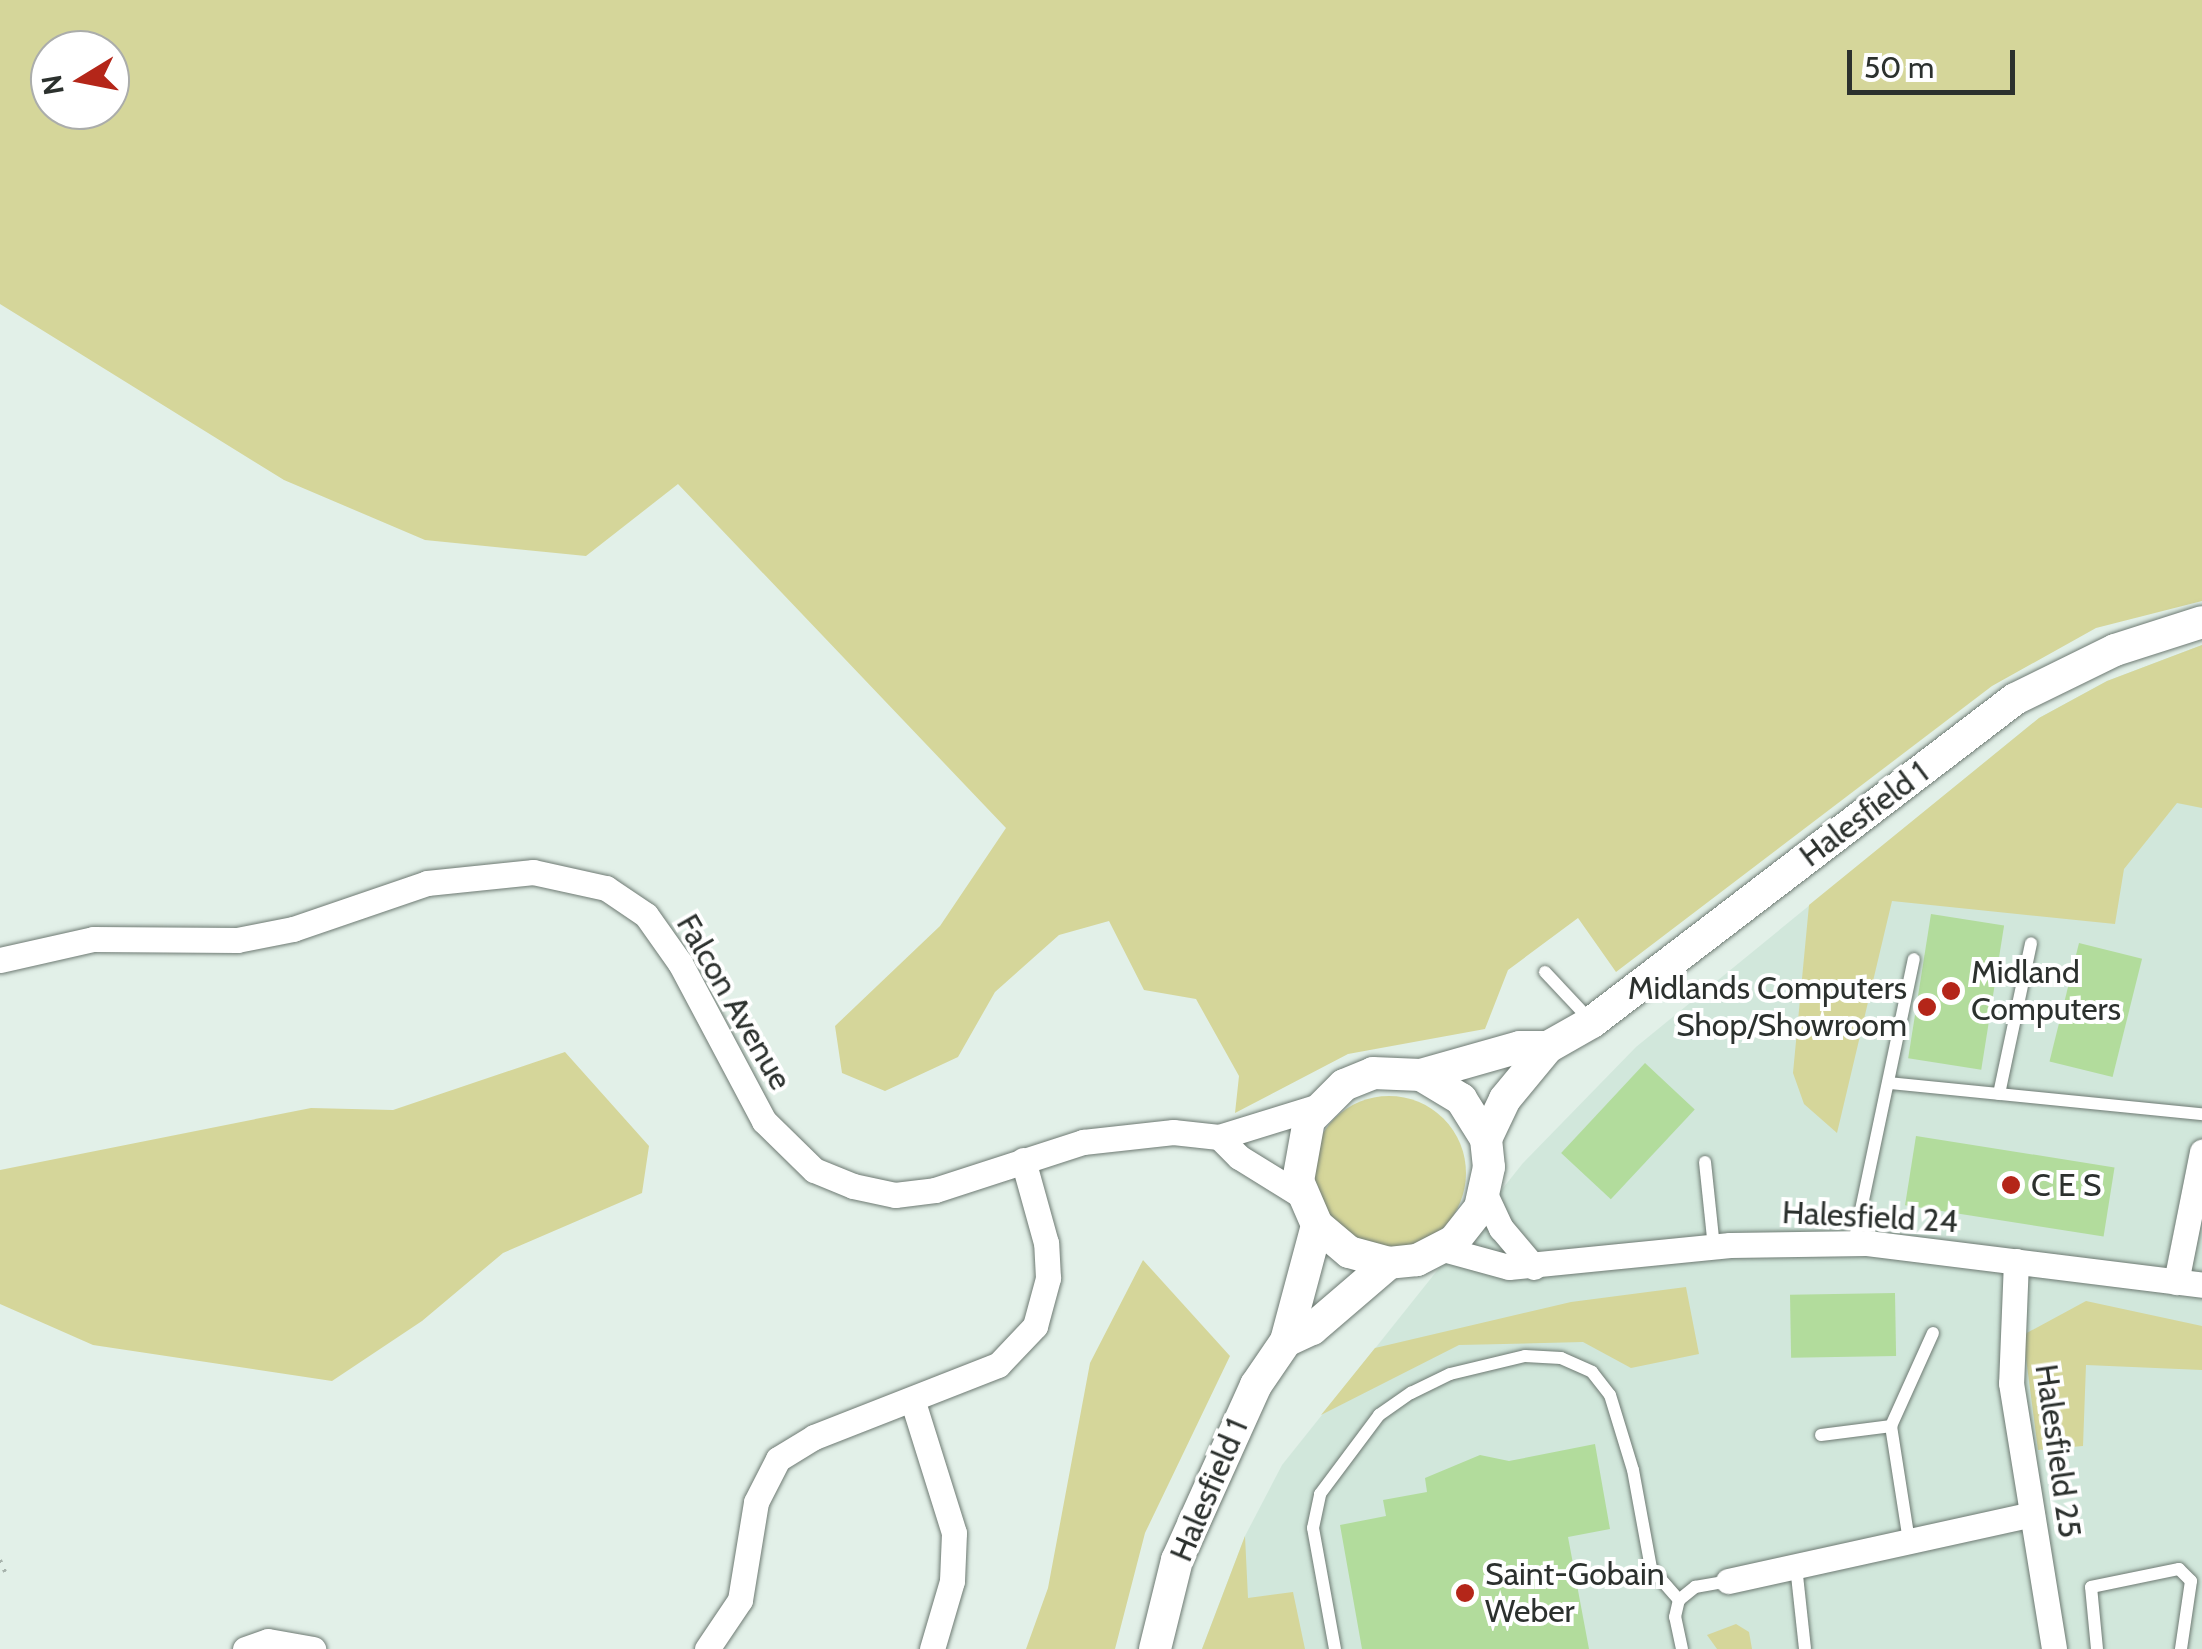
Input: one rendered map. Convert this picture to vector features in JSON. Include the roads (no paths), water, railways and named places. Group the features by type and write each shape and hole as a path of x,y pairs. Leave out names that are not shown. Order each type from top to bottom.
{"street":[{"name":"Halesfield 1","path":"1485,1194 1486,1139 1505,1099 1548,1048 1592,1022 2015,699 2116,650 2202,622"},
{"name":"Falcon Avenue","path":"0,960 93,939 237,940 293,929 427,884 488,874 552,875 622,895 646,915 680,963 764,1121 814,1170 895,1195 962,1185 1022,1160 1120,1136 1219,1137 1320,1106"},
{"name":"Halesfield 1","path":"1155,1649 1177,1560 1256,1385 1286,1341 1309,1211 1299,1149 1320,1106 1344,1085 1373,1073 1420,1074 1520,1047 1548,1048"},
{"path":"1420,1074 1462,1099 1486,1139"},
{"path":"1219,1137 1309,1211 1349,1252 1390,1263"},
{"path":"2189,1284 2202,1152"},
{"path":"707,1649 740,1600 756,1502 778,1460 814,1437 998,1366 1036,1326 1048,1278 1046,1243 1022,1160"},
{"path":"1443,1249 1464,1231 1485,1194"},
{"path":"1485,1194 1501,1228 1534,1267"},
{"name":"Halesfield 24","path":"1443,1249 1534,1267 1714,1248 1854,1243 2189,1284"},
{"name":"Halesfield 1","path":"1286,1341 1312,1329 1390,1263 1443,1249"},
{"name":"Halesfield 25","path":"2016,1261 2011,1383 2054,1649"},
{"path":"913,1402 954,1533 952,1581 932,1649"},
{"path":"1728,1581 2032,1514"},
{"path":"245,1649 268,1641 313,1649"}],"lane":[{"path":"1999,1094 2031,944"},
{"path":"1854,1243 1914,959"},
{"path":"1545,972 1592,1022"},
{"path":"1889,1083 2202,1114"},
{"path":"1705,1162 1714,1248"},
{"path":"1909,1541 1892,1426 1933,1333"},
{"path":"1334,1649 1312,1528 1320,1494 1380,1416 1411,1393 1450,1374 1525,1356 1561,1358 1592,1372 1610,1396 1634,1470 1651,1568 1679,1600"},
{"path":"1822,1435 1892,1426"},
{"path":"1796,1566 1805,1649"},
{"path":"2097,1649 2091,1587 2179,1569 2191,1581 2182,1649"},
{"path":"1682,1649 1675,1617 1679,1600 1695,1587 1728,1581"}],"place":[{"name":"Midland Computers","path":"1951,991"},
{"name":"Midlands Computers Shop/Showroom","path":"1927,1007"},
{"name":"C E S","path":"2011,1185"},
{"name":"Saint-Gobain Weber","path":"1465,1593"}]}
